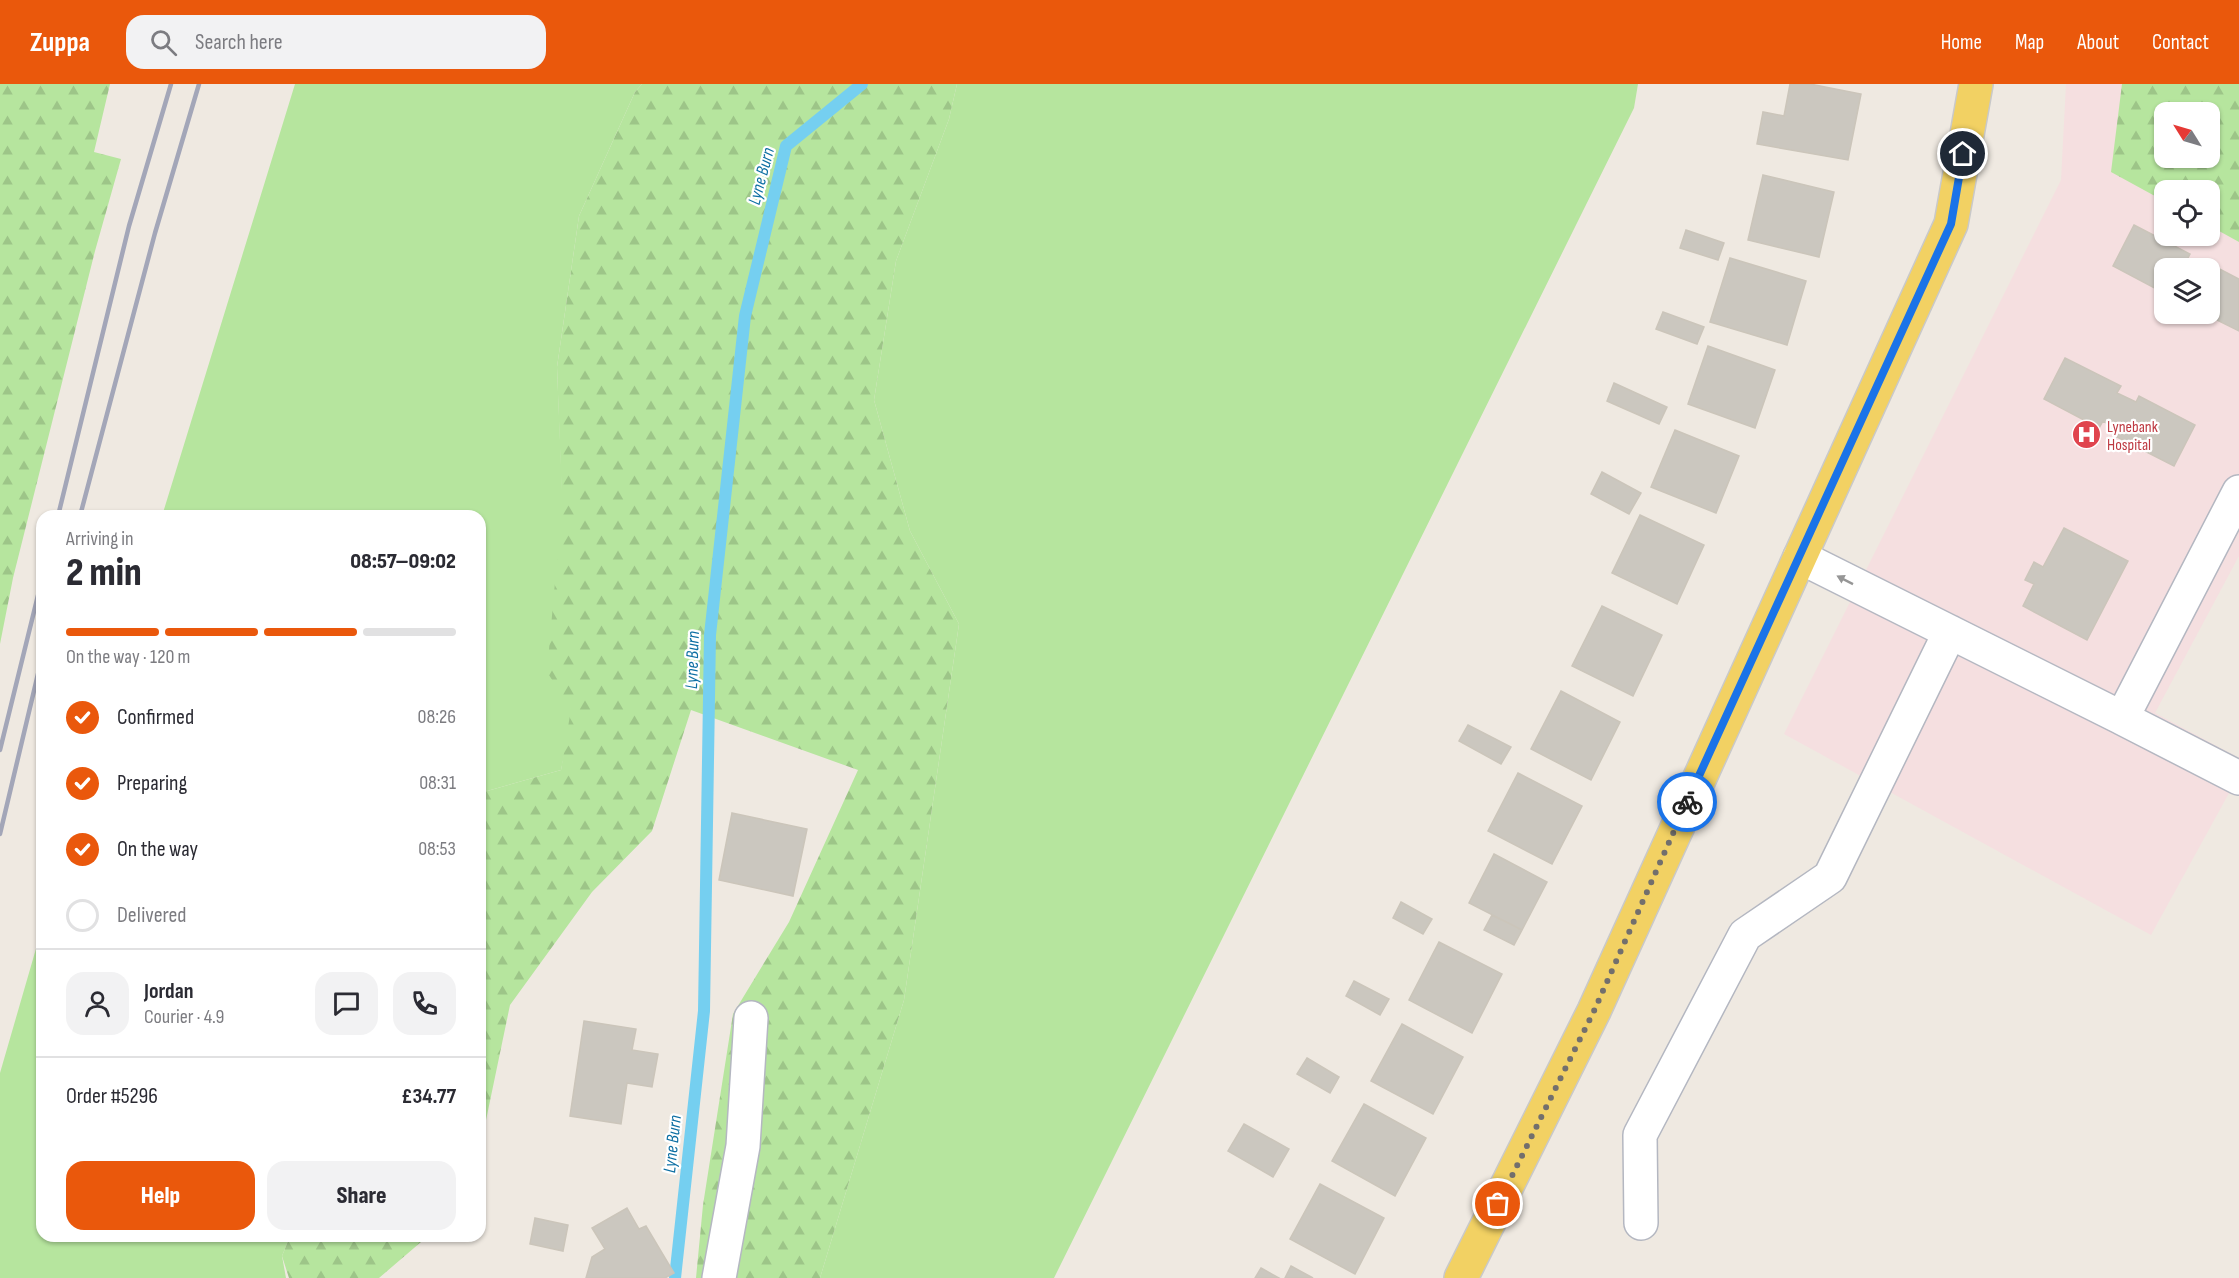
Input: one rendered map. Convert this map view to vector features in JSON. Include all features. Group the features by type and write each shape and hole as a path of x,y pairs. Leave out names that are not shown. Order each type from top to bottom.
{"main road":[{"path":"1461,1278 1594,1011 1951,224 1976,84"}],"lane":[{"path":"2122,718 2239,492"},
{"path":"1800,557 2239,778"},
{"path":"1641,1223 1640,1135 1745,935 1830,877 1950,632"},
{"path":"719,1278 743,1146 752,1018"}],"shaded area":[{"name":"Lynebank Hospital","path":"2066,84 2239,84 2239,556 2155,713 2239,758 2239,775 2151,935 1784,734 2061,180"}],"green space":[{"path":"0,84 110,84 94,152 121,159 95,251 13,578 0,644"},
{"path":"295,84 642,84 635,92 579,216 557,367 571,709 573,713 561,770 486,791 486,510 164,510"},
{"path":"642,84 957,84 949,119 896,261 874,400 910,531 959,624 904,1000 820,1278 696,1278 703,1205 733,1014 789,922 858,770 691,710 652,831 592,892 510,1005 486,1120 486,791 561,770 571,709 547,672 562,503 557,367 579,216 635,92"},
{"path":"957,84 1638,84 1634,108 1054,1278 820,1278 904,1000 959,624 910,531 874,400 896,261 949,119"},
{"path":"2122,84 2239,84 2239,242 2220,232 2220,180 2154,180 2154,196 2111,172"},
{"path":"36,949 36,1242 288,1242 282,1256 286,1278 0,1278 0,1073"},
{"path":"288,1242 421,1242 379,1278 289,1278 282,1256"}],"building":[{"path":"1790,84 1810,84 1861,94 1848,160 1757,144 1763,112 1784,116"},
{"path":"1763,175 1834,192 1819,257 1748,240"},
{"path":"2134,225 2154,235 2154,246 2175,246 2190,254 2188,258 2154,258 2154,288 2113,266"},
{"path":"1686,230 1724,243 1718,260 1680,248"},
{"path":"1730,258 1806,281 1787,345 1710,322"},
{"path":"2220,269 2239,279 2239,331 2220,322"},
{"path":"1663,312 1704,327 1697,344 1656,329"},
{"path":"1708,346 1775,370 1755,428 1688,404"},
{"path":"2065,358 2121,386 2117,393 2136,402 2139,396 2195,425 2174,466 2117,437 2121,431 2103,421 2099,428 2044,399"},
{"path":"1614,383 1667,407 1659,424 1607,401"},
{"path":"1675,430 1739,456 1716,513 1651,487"},
{"path":"1602,472 1641,493 1629,514 1591,494"},
{"path":"1640,515 1704,545 1677,604 1612,573"},
{"path":"2064,528 2128,561 2087,640 2023,606 2034,584 2025,580 2034,562 2043,567"},
{"path":"1602,606 1662,635 1633,696 1572,666"},
{"path":"1561,691 1620,722 1591,780 1531,749"},
{"path":"1468,725 1511,747 1501,764 1459,741"},
{"path":"1518,773 1582,806 1552,864 1488,831"},
{"path":"732,813 807,829 793,896 719,880"},
{"path":"1494,854 1547,882 1522,930 1469,903"},
{"path":"1401,902 1432,919 1423,934 1393,918"},
{"path":"1492,915 1522,930 1514,945 1484,930"},
{"path":"1439,942 1502,974 1472,1033 1409,1000"},
{"path":"1354,981 1389,999 1380,1015 1346,996"},
{"path":"584,1021 636,1029 632,1050 658,1054 652,1087 627,1083 621,1124 570,1116"},
{"path":"1402,1024 1463,1057 1433,1114 1371,1081"},
{"path":"1307,1058 1339,1077 1330,1093 1297,1074"},
{"path":"1364,1104 1426,1138 1395,1196 1332,1161"},
{"path":"1244,1124 1289,1149 1273,1177 1228,1151"},
{"path":"1320,1184 1384,1218 1355,1274 1290,1239"},
{"path":"627,1208 639,1229 646,1226 674,1273 665,1278 586,1278 592,1257 605,1249 592,1228"},
{"path":"535,1218 568,1225 563,1251 530,1244"},
{"path":"1291,1266 1313,1278 1285,1278"},
{"path":"1261,1268 1279,1278 1255,1278"}],"waterway":[{"name":"Lyne Burn","path":"675,1278 704,1011 710,635 745,316 786,146 862,84"}],"railway":[{"path":"59,510 129,226 171,84"},
{"path":"82,510 155,233 199,84"},
{"path":"0,750 36,603"},
{"path":"0,834 36,682"}],"way so far":[{"path":"1498,1204 1594,1011 1687,802"}],"place":[{"name":"Lynebank Hospital","path":"2086,435"}],"route":[{"path":"1687,802 1951,224 1963,154"}]}
